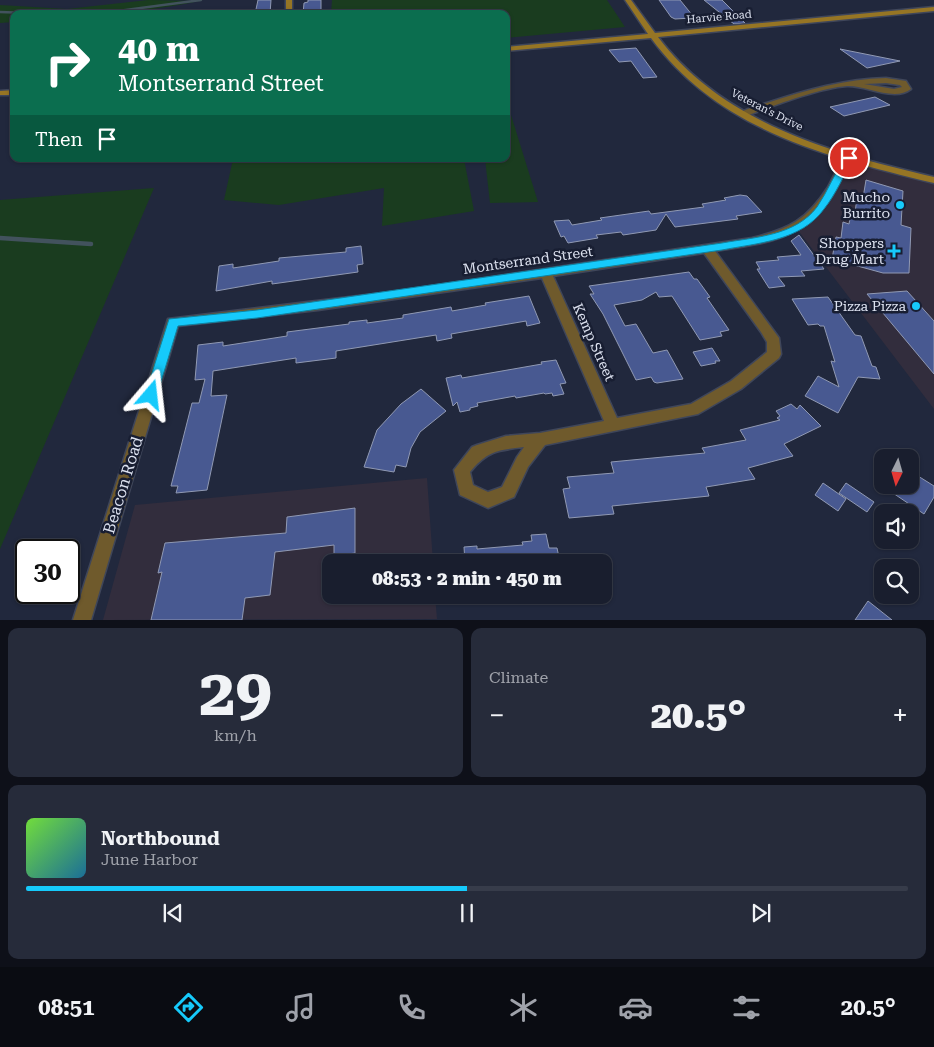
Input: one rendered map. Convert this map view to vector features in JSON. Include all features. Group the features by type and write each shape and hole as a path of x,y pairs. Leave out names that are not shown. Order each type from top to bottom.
{"street":[{"name":"Veteran's Drive","path":"628,0 683,72 709,93 742,114 799,141 849,158 934,180"},
{"name":"Harvie Road","path":"510,49 934,9"},
{"path":"742,114 780,101 849,84 889,79 903,83 907,90 894,91 849,84"},
{"name":"Montserrand Street","path":"173,322 257,314 752,242 797,229 821,208 849,158"},
{"path":"540,439 522,462 508,492 488,500 466,490 462,470 477,452 506,444 693,410 710,403 761,367 774,354 774,342 766,329 707,249"},
{"name":"Kemp Street","path":"546,273 613,424"},
{"name":"Beacon Road","path":"82,620 173,322"}],"shaded area":[{"path":"849,158 934,180 934,409 797,229 812,217"},
{"path":"427,478 432,554 322,554 322,604 436,604 437,619 103,620 135,505"}],"green space":[{"path":"148,0 199,1 142,10 10,10 10,22 0,23 0,5 67,9"},
{"path":"332,0 607,0 625,27 510,38 510,10 331,10"},
{"path":"510,114 538,202 490,203 485,162 510,162"},
{"path":"232,162 465,162 474,211 382,226 384,188 279,205 224,200"},
{"path":"154,188 0,549 0,200"}],"building":[{"path":"258,0 271,0 270,10 256,10"},
{"path":"308,0 321,0 321,10 303,10 304,3 308,2"},
{"path":"659,0 680,0 693,16 690,16 692,18 675,19 671,17"},
{"path":"704,0 722,0 745,23 734,24"},
{"path":"636,48 657,77 643,78 631,61 619,62 609,50"},
{"path":"840,49 900,61 867,68"},
{"path":"875,97 890,105 844,116 830,107"},
{"path":"866,180 903,191 901,225 911,228 909,273 883,273 832,259 836,237 841,238 843,222 849,224 851,213 855,214 857,196 863,198"},
{"path":"740,195 747,196 762,212 736,216 738,219 675,227 666,214 656,230 623,235 621,232 596,235 598,238 568,243 564,236 561,237 554,221 569,220 572,225 602,220 600,218 649,211 651,214 704,207 702,204 726,200 724,198"},
{"path":"799,235 824,269 801,271 805,276 778,277 785,286 769,288 757,269 760,269 756,262 779,260 777,257 801,255 791,241"},
{"path":"361,246 363,264 357,265 358,272 272,284 272,281 216,291 219,266 233,264 233,268 279,261 279,258 346,252 346,248"},
{"path":"689,272 694,279 697,279 710,297 707,298 729,330 720,332 722,336 700,340 672,296 659,297 656,292 642,300 614,305 625,326 636,324 653,353 667,350 683,379 657,383 651,377 636,380 603,314 590,294 594,294 589,286"},
{"path":"907,291 934,321 934,374 867,294"},
{"path":"529,296 540,323 527,326 526,321 451,334 452,338 437,341 436,335 336,351 336,358 296,363 296,358 213,371 211,396 227,395 207,490 176,493 178,486 171,486 192,403 199,403 205,379 195,380 198,345 223,342 223,346 287,336 287,332 349,324 349,322 367,320 367,323 403,318 403,315 451,307 452,311 486,305 485,303"},
{"path":"828,297 855,335 861,336 872,366 876,367 880,379 858,377 838,413 805,396 818,376 839,387 831,361 835,362 824,326 818,324 808,325 792,299"},
{"path":"712,348 720,361 701,366 693,352"},
{"path":"556,360 566,383 560,384 564,394 553,396 552,393 544,393 516,398 515,396 477,403 478,406 460,412 457,402 453,406 446,378 461,375 462,378"},
{"path":"421,389 446,411 420,432 411,448 406,467 396,465 394,472 364,467 377,430 401,404"},
{"path":"791,404 797,409 800,405 821,426 784,444 793,456 748,468 755,479 706,487 709,496 612,506 614,514 569,518 563,489 570,488 567,477 614,473 611,462 705,453 702,448 746,440 740,430 780,420 777,418 780,416 776,411"},
{"path":"919,477 934,486 934,497 924,514 919,511 919,504 909,504 894,494 919,494"},
{"path":"823,483 846,499 838,511 815,495"},
{"path":"846,483 874,502 867,512 839,493"},
{"path":"355,508 355,553 334,554 334,545 275,552 270,595 245,598 242,620 151,620 162,572 158,573 165,543 286,533 287,517"},
{"path":"546,534 549,548 557,548 558,554 464,554 464,547 477,546 477,549 523,545 522,542 532,541 531,535"},
{"path":"868,601 892,620 855,620"}],"waterway":[{"path":"126,10 201,0"},
{"path":"0,12 10,12"},
{"path":"0,238 91,244"}],"place":[{"name":"Mucho Burrito","path":"900,205"},
{"name":"Shoppers Drug Mart","path":"894,251"},
{"name":"Pizza Pizza","path":"916,306"}],"route":[{"path":"151,395 173,322 257,314 722,247 785,234 797,229 821,208 838,180 842,167 849,158"}]}
